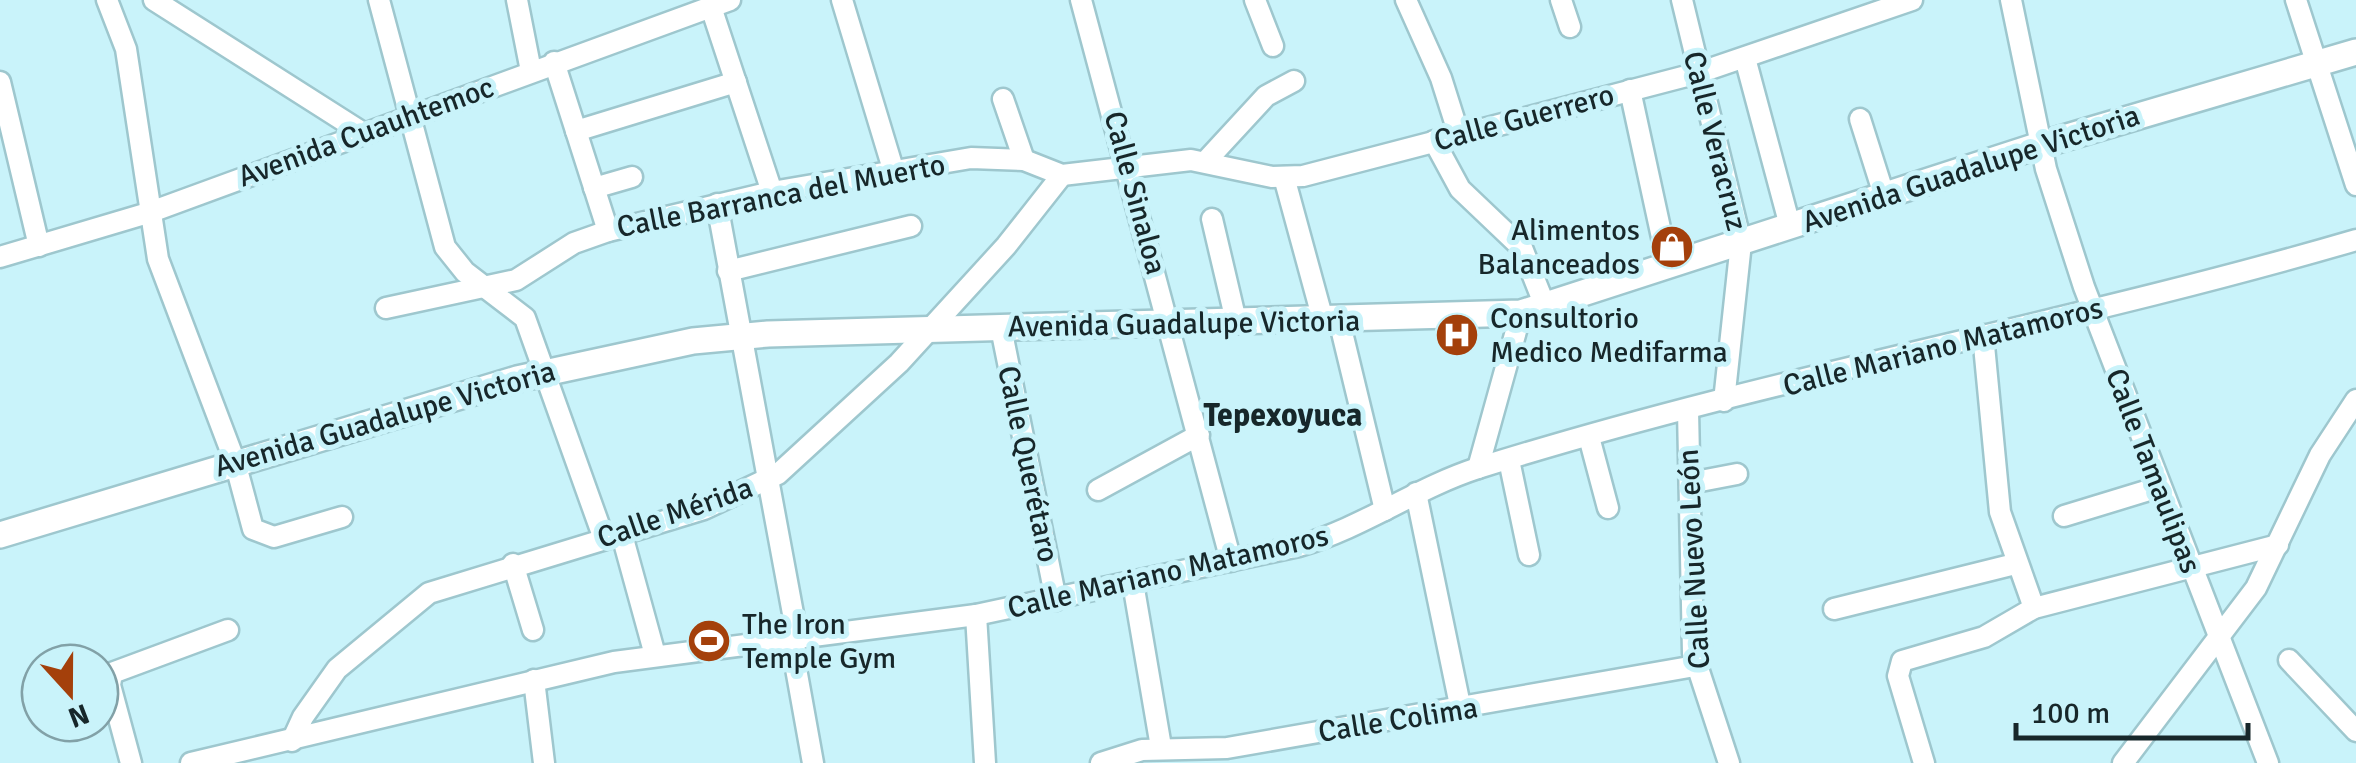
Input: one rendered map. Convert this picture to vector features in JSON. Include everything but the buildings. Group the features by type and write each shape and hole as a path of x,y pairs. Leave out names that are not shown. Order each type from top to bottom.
{"main road":[{"name":"Avenida Guadalupe Victoria","path":"0,535 546,371 740,335 1331,320 1533,310 2040,144 2356,52"}],"street":[{"path":"107,0 126,49 148,214 168,289 258,535 282,536 342,517"},
{"path":"154,0 363,132"},
{"path":"379,0 445,247 464,272 525,318 613,537 655,655"},
{"path":"516,0 531,70"},
{"path":"842,0 893,169"},
{"name":"Calle Sinaloa","path":"1082,0 1231,561"},
{"path":"1255,0 1273,46"},
{"path":"1561,0 1570,27"},
{"name":"Calle Veracruz","path":"1682,0 1741,242 1724,401"},
{"name":"Calle Guerrero","path":"1128,166 1206,161 1284,178 1698,73 1870,7 1912,0"},
{"name":"Calle Tamaulipas","path":"2011,0 2040,144 2092,310 2268,763"},
{"path":"2296,0 2356,185"},
{"path":"1412,2 1460,134"},
{"path":"720,3 736,82 772,192"},
{"name":"Avenida Cuauhtemoc","path":"0,257 148,214 720,3"},
{"path":"1745,58 1790,226"},
{"path":"554,62 608,231"},
{"path":"1206,161 1266,96 1294,80"},
{"path":"0,82 39,246"},
{"path":"576,130 736,82"},
{"path":"1630,90 1668,265"},
{"path":"1003,99 1024,160"},
{"path":"1860,119 1884,195"},
{"path":"1434,141 1460,189 1522,248 1533,310 1478,468"},
{"name":"Calle Barranca del Muerto","path":"386,308 489,289 533,272 574,243 608,231 772,192 971,158 1024,160 1062,174 1128,166"},
{"name":"Calle Mérida","path":"292,741 303,717 337,669 413,603 444,585 704,510 766,482 861,401 930,331 1062,174"},
{"path":"594,188 632,177"},
{"path":"1284,178 1331,320 1385,510"},
{"path":"717,204 795,638 813,763"},
{"path":"1212,219 1236,321"},
{"path":"728,271 912,226"},
{"name":"Calle Mariano Matamoros","path":"191,763 534,680 655,655 976,615 1320,540 1478,468 1983,335 2199,285 2356,240"},
{"name":"Calle Querétaro","path":"1000,328 1056,600"},
{"path":"1983,335 2000,512 2015,564 2034,608"},
{"path":"2122,763 2256,588 2320,455 2356,400"},
{"name":"Calle Nuevo León","path":"1688,410 1695,666 1729,763"},
{"path":"1098,490 1199,435"},
{"path":"1589,437 1608,508"},
{"path":"1508,460 1529,555"},
{"path":"1690,483 1738,474"},
{"path":"2064,516 2158,487"},
{"path":"1416,493 1461,710"},
{"path":"1924,763 1898,666 1984,636 2034,608 2278,544"},
{"path":"513,564 533,630"},
{"path":"1834,609 2015,564"},
{"path":"1133,583 1161,746"},
{"path":"976,615 978,761"},
{"path":"131,763 110,685 112,674 228,630"},
{"path":"2290,660 2356,731"},
{"name":"Calle Colima","path":"1101,763 1161,746 1229,755 1695,666"},
{"path":"534,680 544,763"}],"place":[{"name":"Alimentos Balanceados","path":"1672,247"},
{"name":"Consultorio Medico Medifarma","path":"1457,335"},
{"name":"The Iron Temple Gym","path":"709,641"}],"district":[{"name":"Tepexoyuca","path":"1283,415"}]}
